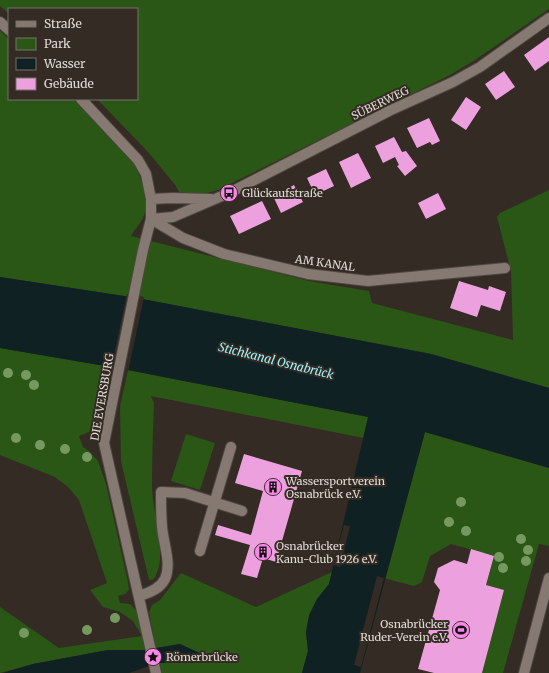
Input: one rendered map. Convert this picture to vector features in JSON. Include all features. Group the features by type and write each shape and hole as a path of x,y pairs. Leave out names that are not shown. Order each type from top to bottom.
{"street":[{"name":"SÜBERWEG","path":"151,218 173,217 215,199 390,110 480,67 549,18"},
{"path":"0,22 8,29"},
{"path":"82,100 138,160 146,174 151,200 151,218"},
{"name":"SÜBERWEG","path":"151,200 173,198 215,199"},
{"name":"DIE EVERSBURG","path":"151,218 111,402 104,443 156,673"},
{"name":"AM KANAL","path":"151,218 183,238 224,254 308,274 368,280 505,268"},
{"path":"200,551 231,447"},
{"path":"139,596 155,589 165,579 168,564 162,526 161,492 185,493 242,511"},
{"path":"524,673 549,578"}],"green space":[{"path":"0,0 549,0 549,9 475,60 450,75 218,190 203,194 179,192 176,186 148,152 98,100 138,100 138,8 8,8 8,13 0,6"},
{"path":"0,31 8,38 8,100 74,100 133,163 142,182 146,204 143,218 131,236 309,281 369,291 372,303 513,340 511,271 497,217 500,213 549,190 549,388 431,354 137,298 0,277"},
{"path":"0,348 112,367 99,422 90,431 79,436 83,447 98,461 106,484 129,590 125,594 118,596 120,603 130,604 136,610 142,636 133,621 120,612 103,607 90,590 107,583 79,500 68,487 55,477 0,455"},
{"path":"128,370 369,417 364,438 151,396 154,403 152,486 159,534 160,558 154,579 149,580 121,461 120,406"},
{"path":"425,432 549,468 549,546 539,544 503,673 482,673 504,590 486,585 494,556 451,544 430,556 422,582 414,586 384,578"},
{"path":"186,434 215,443 200,490 171,481"},
{"path":"332,572 329,584 317,599 306,632 308,651 302,673 162,673 160,663 198,663 180,644 156,648 149,612 152,605 160,600 181,573 256,607"},
{"path":"0,607 59,648 142,636 145,650 108,650 33,664 0,673"}],"water":[{"name":"Stichkanal Osnabrück","path":"0,277 137,298 431,354 549,388 549,468 425,432 360,673 302,673 308,651 306,632 309,615 317,599 329,584 368,417 128,370 0,348"},
{"path":"180,644 200,653 201,659 198,663 160,663 156,648"},
{"path":"108,650 145,650 149,666 129,673 3,673 33,664"}],"pier":[{"path":"127,294 144,297 128,372 111,369"},
{"path":"344,525 350,526 340,567 333,565"},
{"path":"377,576 384,578 361,667 354,665"}],"building":[{"path":"549,37 549,61 535,71 524,55"},
{"path":"504,71 515,87 496,100 485,84"},
{"path":"466,97 481,107 466,130 451,120"},
{"path":"429,118 440,141 432,145 430,142 417,148 407,128"},
{"path":"394,137 402,152 406,151 417,166 405,176 397,166 399,165 395,157 383,163 375,146"},
{"path":"358,153 371,178 351,188 339,162"},
{"path":"326,169 334,186 315,195 307,178"},
{"path":"294,185 303,202 281,213 273,196"},
{"path":"438,193 446,209 426,219 418,203"},
{"path":"262,201 271,219 239,234 230,216"},
{"path":"459,281 488,290 489,286 506,292 500,311 481,305 477,317 450,308"},
{"path":"244,454 302,471 276,562 263,558 257,578 241,574 250,545 215,535 218,525 251,535 263,491 235,483"},
{"name":"Osnabrücker Ruder-Verein e.V.","path":"471,549 494,556 486,585 504,590 482,673 434,673 418,669 440,590 434,582 438,568 454,560 467,564"}],"place":[{"name":"Glückaufstraße","path":"229,193"},
{"name":"Wassersportverein Osnabrück e.V.","path":"273,487"},
{"name":"Osnabrücker Kanu-Club 1926 e.V.","path":"263,552"},
{"name":"Osnabrücker Ruder-Verein e.V.","path":"461,630"},
{"name":"Römerbrücke","path":"153,657"}]}
